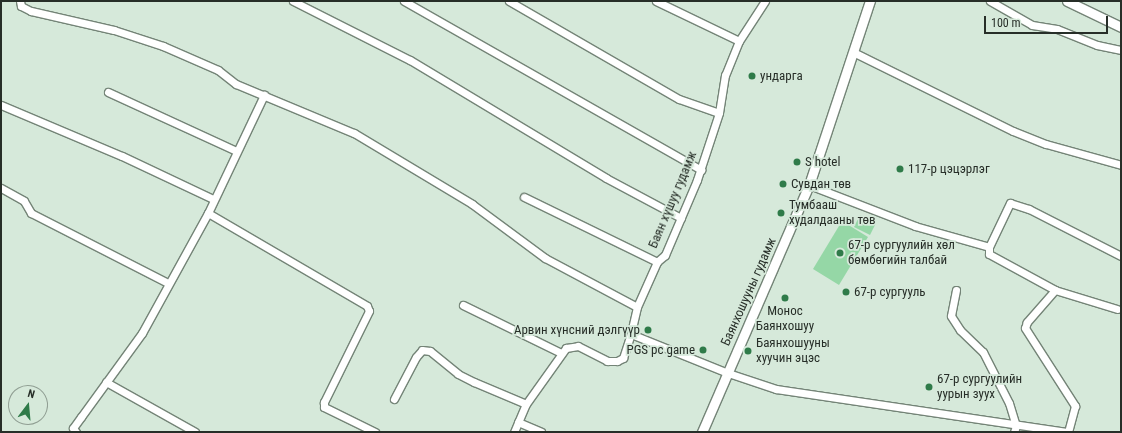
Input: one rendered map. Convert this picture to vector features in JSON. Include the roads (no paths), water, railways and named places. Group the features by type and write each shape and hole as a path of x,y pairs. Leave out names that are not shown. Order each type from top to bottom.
{"main road":[{"name":"Баянхошууны гудамж","path":"702,432 809,185 870,1"},
{"path":"1067,1 1120,25"}],"street":[{"path":"20,1 21,6 31,11 114,30 163,46 218,70 236,84 354,133 472,204 545,258 637,308"},
{"path":"293,1 410,60 606,178 681,218"},
{"path":"404,1 700,170"},
{"path":"509,1 679,99 719,114"},
{"path":"656,1 739,42"},
{"name":"Баян хүшуу гудамж","path":"561,354 566,348 578,346 607,361 617,361 623,358 632,334 637,308 658,262 665,255 700,170 719,114 724,75 739,42 765,1"},
{"path":"990,1 1032,25 1057,29 1097,45 1121,50"},
{"path":"853,52 1013,131 1046,144 1121,165"},
{"path":"108,92 236,151"},
{"path":"76,432 73,428 142,333 168,283 208,213 213,199 264,95"},
{"path":"1,105 122,156 213,199"},
{"path":"809,185 915,226 989,247"},
{"path":"1,188 24,201 31,213 168,283"},
{"path":"524,197 658,262"},
{"path":"1117,309 1055,290 989,254 989,247 1010,203 1029,209 1121,256"},
{"path":"208,213 367,306 369,311 324,402 324,407 375,432"},
{"path":"956,290 951,316 960,330 983,352 1009,403 1015,429"},
{"path":"632,334 728,373 776,389 1015,429 1068,432 1075,406 1025,328 1027,322 1055,290"},
{"path":"463,305 561,354 526,404 514,432"},
{"path":"394,399 416,357 422,350 430,351 458,374 526,404"},
{"path":"106,382 195,432"},
{"path":"518,422 541,432"}],"place":[{"name":"ундарга","path":"752,76"},
{"name":"S hotel","path":"797,162"},
{"name":"117-р цэцэрлэг","path":"900,169"},
{"name":"Сувдан төв","path":"783,184"},
{"name":"Тумбааш худалдааны төв","path":"781,213"},
{"name":"67-р сургуулийн хөл бөмбөгийн талбай","path":"840,253"},
{"name":"67-р сургууль","path":"846,292"},
{"name":"Монос Баянхошуу","path":"785,298"},
{"name":"Арвин хүнсний дэлгүүр","path":"648,330"},
{"name":"PGS pc game","path":"703,350"},
{"name":"Баянхошууны хуучин эцэс","path":"748,351"},
{"name":"67-р сургуулийн уурын зуух","path":"929,387"}]}
